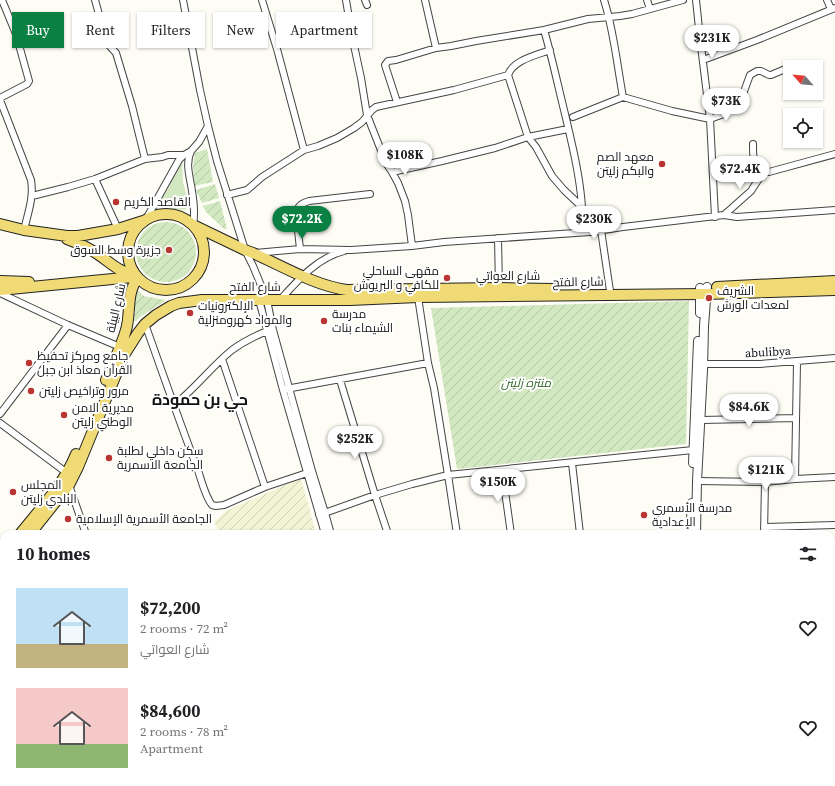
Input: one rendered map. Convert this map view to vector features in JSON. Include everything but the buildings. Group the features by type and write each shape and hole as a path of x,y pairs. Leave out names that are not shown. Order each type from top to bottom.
{"main road":[{"path":"0,228 72,241 88,248 120,270 135,275 151,287 162,290 179,289 188,284 196,276 202,267 204,256 204,244 200,234 193,225 185,219 175,215 164,214 154,216 145,221 137,228 131,237 128,248 128,258 135,275"},
{"path":"0,224 24,230 67,236 78,236 118,229 145,221"},
{"name":"شارع العواتي","path":"193,225 303,276 336,289 347,290 499,288 704,291 835,281"},
{"path":"0,282 62,282 120,270"},
{"path":"0,292 135,275"},
{"name":"شارع البيئة","path":"23,530 67,473 72,464 126,329 135,275"},
{"path":"179,289 202,300"},
{"path":"171,306 179,289"},
{"name":"شارع الفتح","path":"202,300 350,300 418,297 704,291 835,290"},
{"name":"شارع البيئة","path":"33,530 69,485 124,355 138,333 145,324 156,315 171,306 202,300"}],"street":[{"path":"2,0 16,34 29,81 27,84 0,99 31,180 32,196 24,230"},
{"path":"95,0 107,42 115,51 118,60 130,99 145,159"},
{"path":"183,0 200,90 216,161 249,251 273,330 307,473 328,530"},
{"path":"262,0 277,49 304,150"},
{"path":"346,0 368,115 386,163 398,183 405,201 412,246"},
{"path":"425,0 436,48"},
{"path":"604,0 610,17 618,72 624,98"},
{"path":"647,0 650,9"},
{"path":"397,102 385,65 388,61 436,48 544,30 588,19 632,14 683,0"},
{"path":"696,0 710,119 715,217"},
{"path":"703,60 757,40 833,8 827,0"},
{"path":"544,30 568,129 581,193 582,207"},
{"path":"228,195 247,190 262,177 304,150 337,138 354,128 376,107 454,90 508,75 513,66 519,62 550,50"},
{"path":"573,117 624,98 672,111 710,119 733,106 742,97 750,75 757,71 771,75 783,70"},
{"path":"508,75 528,137 536,147 552,176 582,207 586,214 590,232"},
{"path":"145,221 179,160 202,138 208,126"},
{"path":"392,172 495,148 528,137 568,129"},
{"path":"753,144 754,162 756,167 760,170 769,172 835,154"},
{"path":"191,150 189,155 188,170 194,208 193,225"},
{"path":"32,196 95,179 145,159 168,155 184,155"},
{"path":"724,215 751,191 764,171"},
{"path":"95,179 118,229"},
{"path":"300,249 296,212 302,203 370,194"},
{"path":"249,251 300,249 351,250 412,246 444,242 590,232 724,215 737,217 835,210"},
{"path":"601,230 610,290"},
{"path":"498,238 499,288"},
{"path":"280,300 303,276 324,259 336,253 351,250"},
{"path":"696,530 703,364 704,291"},
{"path":"690,530 693,450 704,291"},
{"path":"0,292 68,325 120,347"},
{"path":"418,297 456,530"},
{"path":"263,300 267,331 312,471 324,530"},
{"path":"145,324 212,505 224,505 266,487 307,473"},
{"path":"0,414 68,325"},
{"path":"174,405 232,350 267,331"},
{"name":"abulibya","path":"703,364 760,364 835,358"},
{"path":"222,359 266,487"},
{"path":"795,479 797,362"},
{"path":"286,389 428,363"},
{"path":"340,380 374,495 387,530"},
{"path":"701,420 796,418"},
{"path":"0,423 67,473"},
{"path":"322,514 374,495 448,475 693,450"},
{"path":"572,463 580,530"},
{"path":"502,470 510,530"},
{"path":"697,481 765,482 835,477"},
{"path":"765,482 765,530"},
{"path":"69,485 85,530"},
{"path":"765,527 835,525"}],"green space":[{"path":"207,149 213,182 194,186 193,165 195,153"},
{"path":"182,160 183,182 189,204 188,207 185,210 161,207 156,204 168,189 178,164"},
{"path":"215,184 219,198 202,203 196,190"},
{"path":"220,201 227,229 224,229 206,212 203,206"},
{"path":"166,222 183,227 191,235 196,252 191,269 183,277 166,282 149,277 141,269 136,252 141,235 149,227"},
{"path":"137,290 144,296 165,301 136,321 133,321 135,313 134,293"},
{"name":"منتزه زليتن","path":"689,301 686,444 457,469 431,308"},
{"path":"301,478 315,530 218,530 214,522 226,511"}],"place":[{"name":"معهد الصم والبكم زليتن","path":"662,164"},
{"name":"القاصد الكريم","path":"116,202"},
{"name":"جزيرة وسط السوق","path":"169,250"},
{"name":"مقهى الساحلي للكافي و البريوش","path":"447,278"},
{"name":"الشريف لمعدات الورش","path":"709,298"},
{"name":"الإلكترونيات والمواد كهرومنزلية","path":"190,313"},
{"name":"مدرسة الشيماء بنات","path":"324,321"},
{"name":"جامع ومركز تحفيظ القرآن معاذ ابن جبل","path":"29,363"},
{"name":"مرور وتراخيص زليتن","path":"31,391"},
{"name":"مديرية الامن الوطني زليتن","path":"64,415"},
{"name":"سكن داخلي لطلبة الجامعة اﻻسمرية","path":"109,458"},
{"name":"المجلس البلدي زليتن","path":"13,492"},
{"name":"مدرسة الأسمري الإعدادية","path":"644,515"},
{"name":"الجامعة الأسمرية الإسلامية","path":"68,519"}],"district":[{"name":"حي بن حمودة","path":"200,399"}]}
